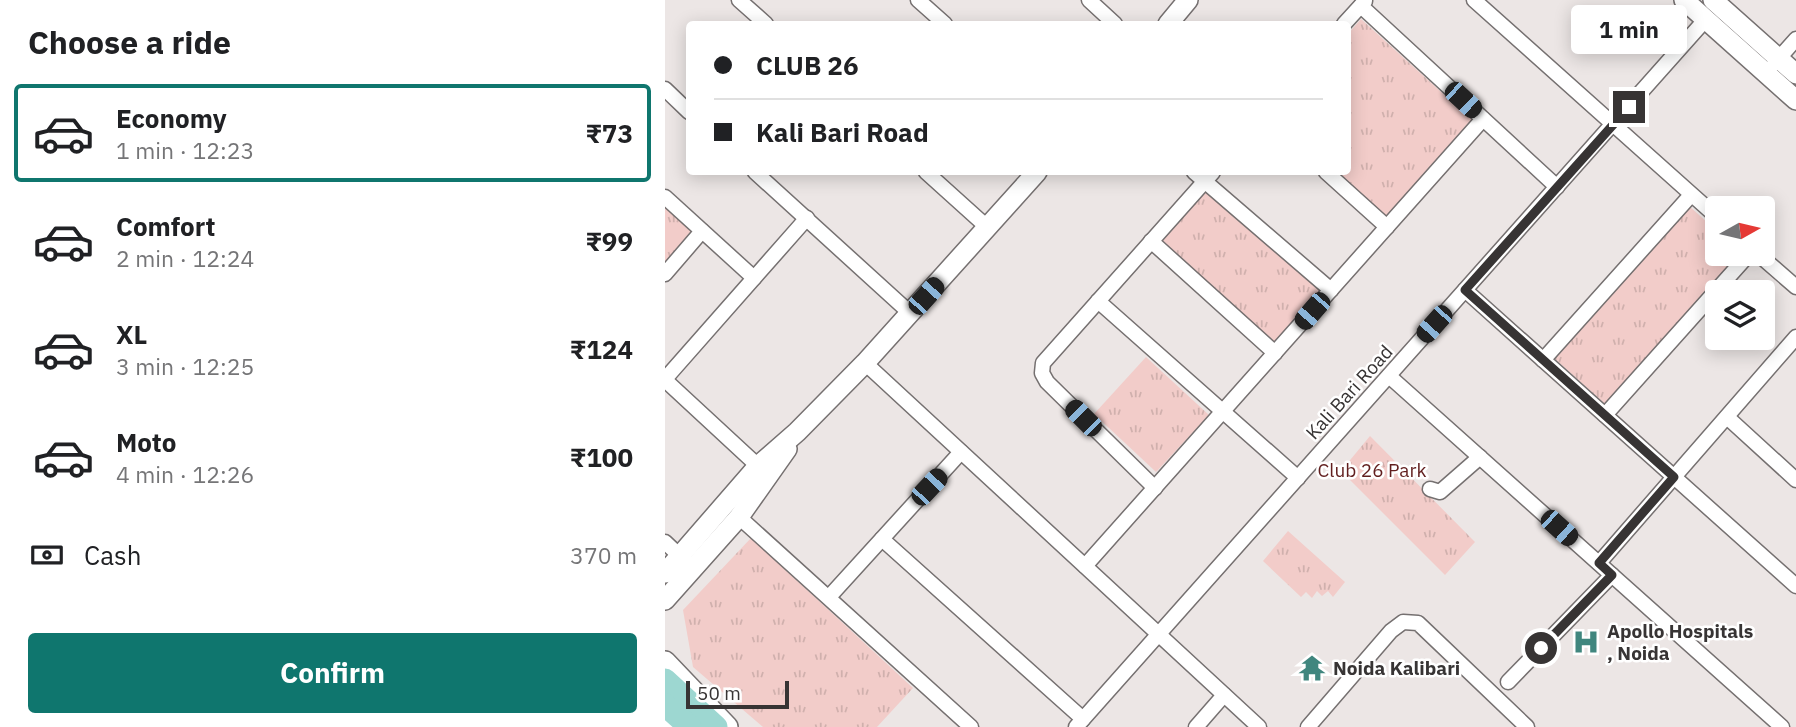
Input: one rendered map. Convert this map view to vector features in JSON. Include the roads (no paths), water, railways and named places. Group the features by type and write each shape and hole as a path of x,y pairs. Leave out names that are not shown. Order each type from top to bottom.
{"main road":[{"path":"667,666 716,727"},
{"path":"667,666 727,727"},
{"path":"665,705 690,727"}],"street":[{"path":"739,0 763,21"},
{"path":"918,0 942,21"},
{"path":"1089,0 1112,21"},
{"path":"1170,21 1188,0"},
{"path":"1474,0 1705,207"},
{"path":"1684,0 1706,19 1772,65 1796,74"},
{"path":"1713,0 1772,65 1796,100"},
{"path":"1347,21 1363,3 1557,187"},
{"name":"Kali Bari Road","path":"1080,723 1706,19"},
{"path":"1772,65 1796,39"},
{"path":"665,89 686,109"},
{"path":"1085,566 1483,119"},
{"path":"758,175 910,313"},
{"path":"929,175 987,228"},
{"path":"665,600 687,563 758,466 797,432 865,363 1034,175"},
{"path":"1155,488 1047,382 1042,373 1043,363 1151,241 1204,175 1331,290"},
{"path":"1329,175 1387,227"},
{"path":"1543,360 1691,195"},
{"path":"665,197 754,278"},
{"path":"758,466 665,380 807,218"},
{"path":"665,274 702,231"},
{"path":"1151,241 1275,353"},
{"path":"1605,415 1738,266"},
{"path":"1772,266 1796,287"},
{"path":"1465,290 1796,586"},
{"path":"1098,301 1298,478"},
{"path":"1599,563 1796,337"},
{"path":"865,363 1259,727"},
{"path":"1389,376 1782,727"},
{"path":"1727,417 1794,475"},
{"path":"665,573 687,563 739,517 797,432"},
{"path":"829,597 961,452"},
{"path":"1430,489 1440,492 1451,485 1480,457"},
{"path":"739,517 971,727"},
{"path":"882,539 1080,723"},
{"path":"665,542 687,563"},
{"path":"1508,682 1612,575"},
{"path":"1308,727 1391,631 1403,622 1418,624 1527,727"},
{"path":"1196,727 1224,695"}],"place":[{"name":"Apollo Hospitals , Noida","path":"1586,642"},
{"name":"Noida Kalibari","path":"1312,668"}],"park label":[{"name":"Club 26 Park","path":"1372,470"}]}
